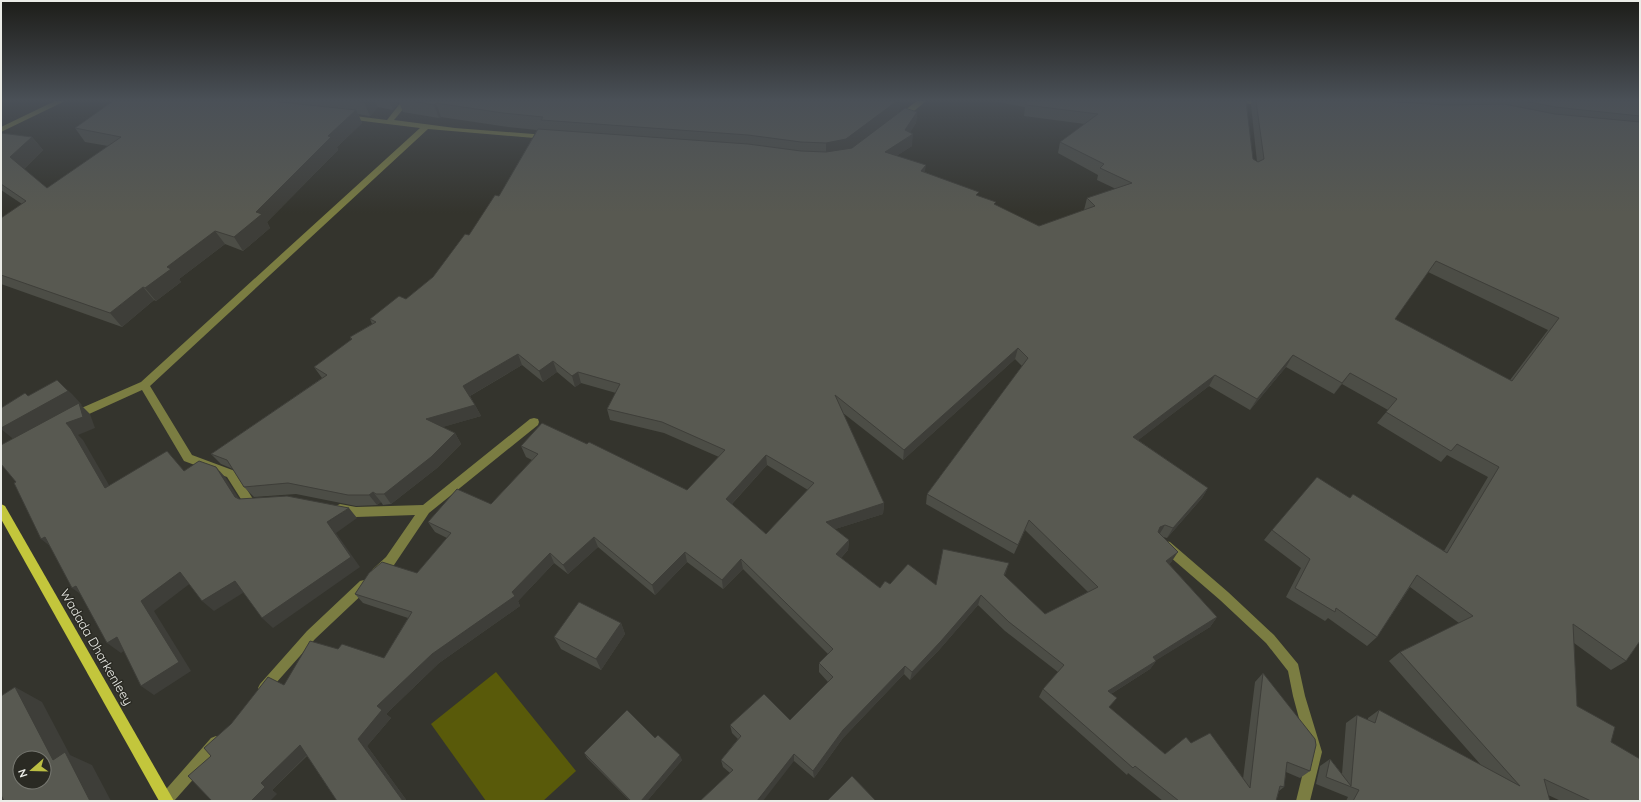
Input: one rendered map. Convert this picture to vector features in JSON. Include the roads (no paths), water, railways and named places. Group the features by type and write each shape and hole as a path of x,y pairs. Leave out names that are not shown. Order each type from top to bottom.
{"main road":[{"name":"Wadada Dharkenleey","path":"1,509 167,800"}],"street":[{"path":"63,423 84,411 144,385 414,138"},
{"path":"144,385 188,458 231,474 250,504 266,503"},
{"path":"254,699 311,635 390,561 425,510 534,422"},
{"path":"326,506 356,512 425,510"},
{"path":"1160,541 1224,596 1270,639 1294,668 1299,696 1315,752 1304,801"},
{"path":"167,800 223,735"}]}
